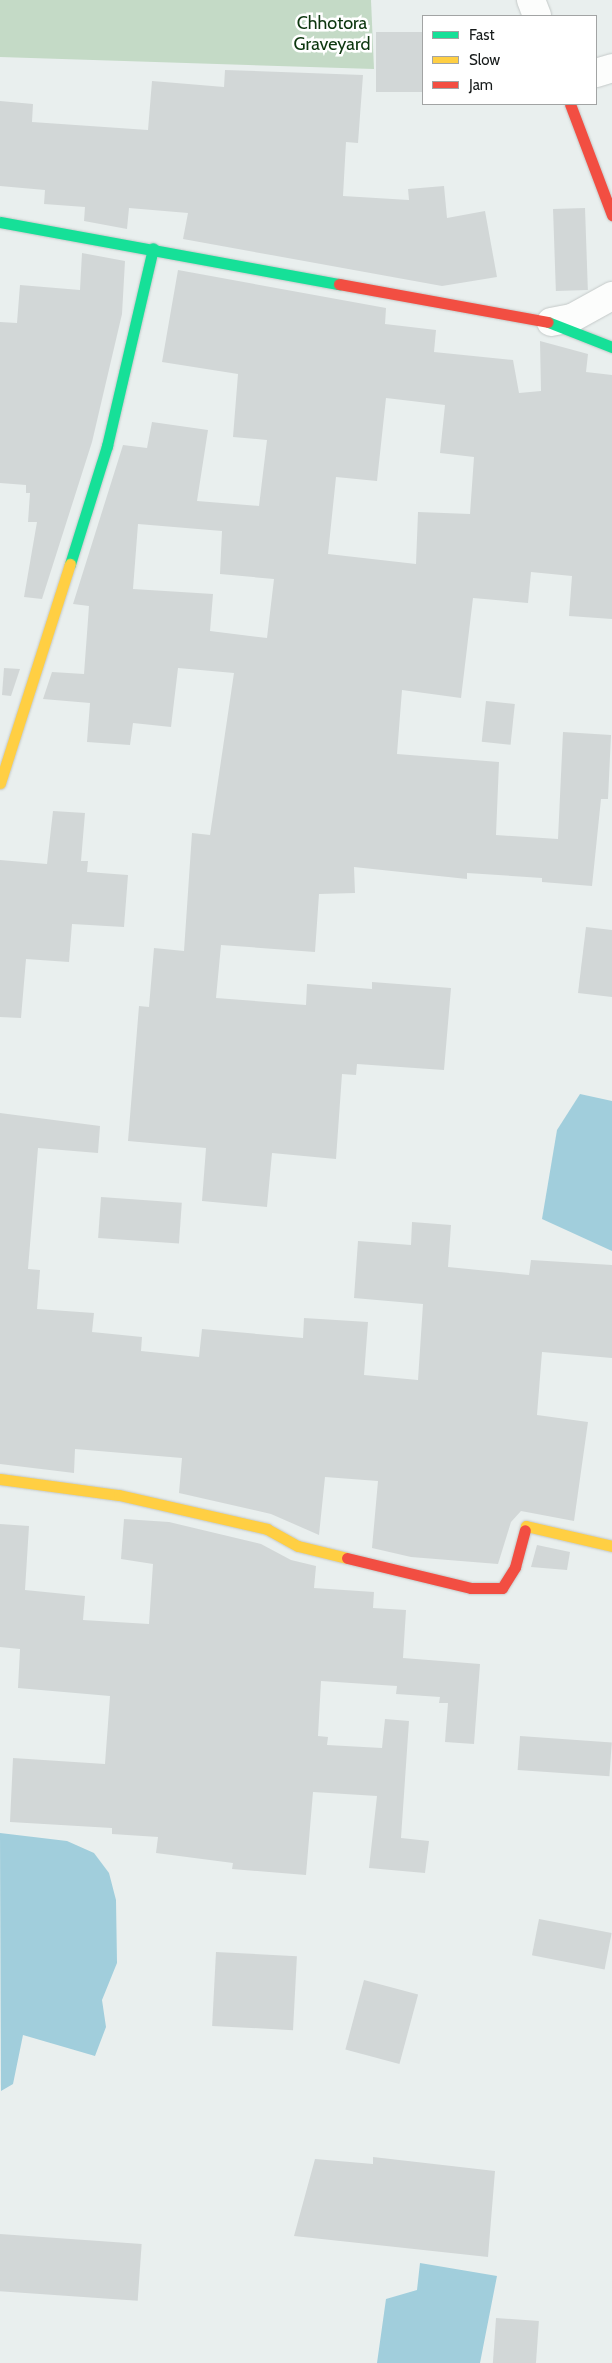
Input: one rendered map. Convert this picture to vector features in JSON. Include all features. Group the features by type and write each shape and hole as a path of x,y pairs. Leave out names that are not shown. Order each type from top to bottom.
{"street":[{"path":"531,0 537,15"},
{"path":"597,73 612,68"},
{"path":"570,105 612,215"},
{"path":"0,222 153,248 551,322 612,347"},
{"path":"0,783 107,446 153,248"},
{"path":"551,322 572,318 612,296"},
{"path":"0,1479 119,1495 267,1529 298,1546 471,1588 502,1588 515,1567 526,1526 612,1546"}],"green space":[{"name":"Chhotora Graveyard","path":"0,0 371,0 374,69 0,57"}],"water":[{"path":"580,1094 612,1101 612,1251 542,1219 557,1130"},
{"path":"0,1833 67,1841 94,1853 109,1873 116,1900 117,1963 102,2000 106,2027 95,2056 23,2035 13,2084 1,2091"},
{"path":"420,2263 497,2276 480,2363 377,2363 386,2299 417,2290"}],"building":[{"path":"376,32 422,32 422,92 376,92"},
{"path":"225,70 363,75 358,143 346,142 343,196 409,200 408,189 444,186 447,218 485,211 497,277 442,286 183,239 188,213 129,208 127,229 84,221 85,207 44,204 45,190 0,186 0,101 33,104 32,122 148,130 152,81 224,87"},
{"path":"585,208 588,290 556,291 553,209"},
{"path":"82,253 125,261 122,314 92,442 42,599 24,597 37,522 28,522 30,493 26,493 26,485 0,483 0,322 17,323 20,285 80,290"},
{"path":"178,270 386,308 385,324 436,330 434,352 513,360 519,393 541,391 540,341 588,354 586,372 612,375 612,619 569,616 572,576 531,572 528,603 473,598 461,698 402,690 397,754 499,762 496,835 558,839 563,732 611,735 608,799 601,799 592,886 542,882 542,878 467,873 467,879 354,867 355,893 319,894 315,952 221,945 216,998 306,1005 307,984 372,989 372,982 451,988 444,1070 357,1064 356,1075 342,1074 336,1159 272,1153 267,1207 202,1201 206,1148 128,1141 139,1006 149,1007 154,948 184,951 192,833 210,835 234,673 178,668 171,727 133,723 130,745 87,742 90,703 43,699 52,672 84,674 89,606 73,604 123,445 147,448 152,422 208,430 197,501 259,506 267,440 233,437 238,374 162,362","holes":["386,398 445,405 440,453 474,457 470,514 418,512 416,564 328,554 336,477 377,481","138,524 222,531 220,574 274,579 267,638 210,631 213,594 133,589"]},
{"path":"4,668 20,669 11,696 2,695"},
{"path":"486,701 515,704 511,745 482,742"},
{"path":"53,811 85,813 81,861 88,861 87,872 128,875 124,927 72,924 69,962 26,959 21,1018 0,1017 0,860 47,864"},
{"path":"586,927 612,930 612,997 578,993"},
{"path":"0,1113 100,1126 98,1153 38,1148 28,1269 40,1270 37,1309 94,1313 92,1332 142,1337 141,1351 199,1357 202,1329 303,1338 304,1318 368,1322 364,1375 418,1380 423,1304 354,1298 358,1241 411,1245 412,1222 451,1225 448,1267 529,1275 531,1260 612,1265 612,1358 542,1352 537,1415 588,1422 574,1521 521,1511 511,1522 498,1564 411,1557 372,1548 378,1481 325,1477 319,1535 271,1514 179,1493 182,1458 75,1449 74,1473 0,1464"},
{"path":"101,1197 182,1203 179,1244 98,1238"},
{"path":"124,1519 169,1522 261,1544 291,1560 316,1566 314,1588 374,1592 373,1608 406,1610 403,1658 480,1664 474,1744 445,1742 448,1703 439,1703 440,1697 396,1694 397,1686 321,1681 318,1736 328,1737 327,1745 382,1748 385,1719 409,1721 401,1838 429,1841 425,1873 369,1868 377,1796 313,1792 306,1875 232,1869 233,1863 156,1853 158,1837 112,1834 112,1828 10,1822 13,1758 105,1764 110,1696 18,1688 20,1649 0,1647 0,1524 29,1526 25,1590 85,1596 83,1620 149,1624 153,1564 121,1559"},
{"path":"537,1545 570,1552 567,1570 531,1567"},
{"path":"520,1736 612,1742 609,1776 518,1770"},
{"path":"539,1919 612,1933 605,1969 532,1955"},
{"path":"216,1952 297,1956 293,2030 212,2026"},
{"path":"364,1980 418,1994 399,2064 345,2050"},
{"path":"373,2157 495,2171 488,2257 294,2236 315,2159 373,2164"},
{"path":"0,2234 142,2244 138,2301 0,2291"},
{"path":"496,2318 539,2321 536,2363 493,2363"}],"traffic: fast":[{"path":"0,222 339,284"},
{"path":"70,564 107,446 153,248"},
{"path":"548,322 612,347"}],"traffic: slow":[{"path":"0,783 70,564"},
{"path":"0,1479 119,1495 267,1529 298,1546 347,1558"},
{"path":"525,1530 526,1526 612,1546"}],"traffic: jam":[{"path":"570,105 612,215"},
{"path":"339,284 548,322"},
{"path":"347,1558 471,1588 502,1588 515,1567 525,1530"}]}
